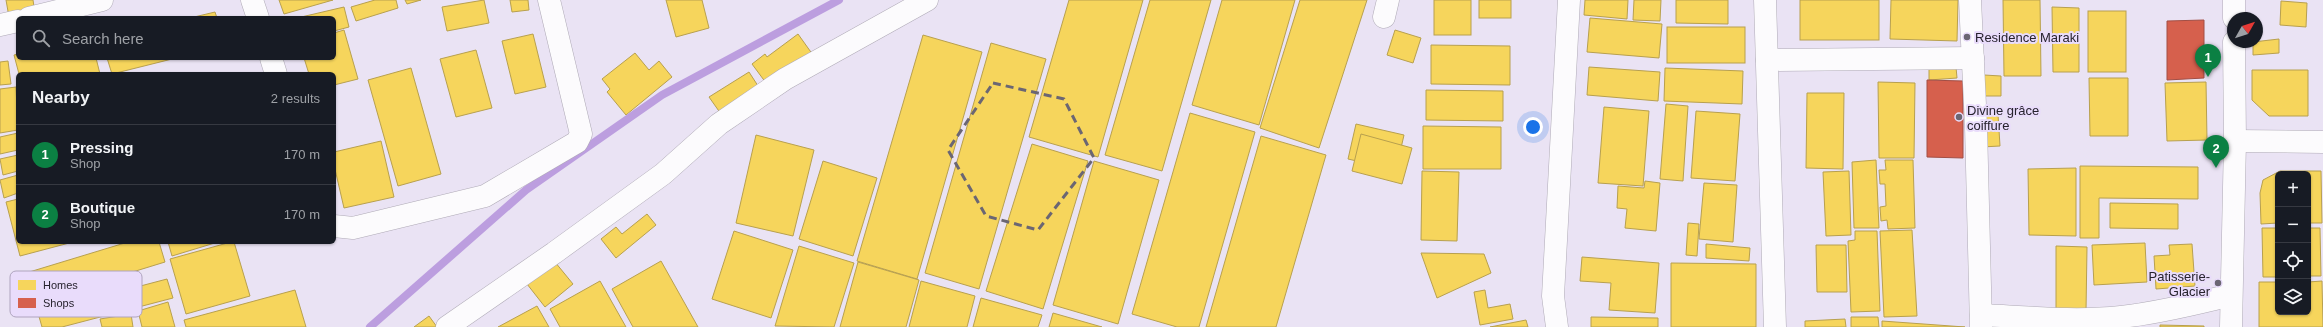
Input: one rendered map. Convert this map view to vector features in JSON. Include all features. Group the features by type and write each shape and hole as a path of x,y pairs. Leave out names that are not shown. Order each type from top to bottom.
{"street":[{"path":"37,16 102,0"},
{"path":"252,0 257,16"},
{"path":"336,226 353,228 485,196 577,142 581,134 549,0"},
{"path":"447,327 554,253 663,174 694,144 739,110 785,79 927,0"},
{"path":"1557,327 1554,296 1569,0"},
{"path":"1765,0 1775,327"},
{"path":"1970,0 1976,126 1981,321 2099,319 2121,317 2183,307 2231,295"},
{"path":"2234,0 2234,12"},
{"path":"0,25 16,21"},
{"path":"2231,327 2235,141 2234,48"},
{"path":"1767,60 1973,58"},
{"path":"272,60 275,72"},
{"path":"2235,141 2323,142"}],"highlighted area":[{"path":"993,83 1064,99 1094,158 1038,230 986,216 948,150"}],"building: Homes":[{"path":"6,0 33,0 35,13 9,17"},
{"path":"279,0 333,0 284,14"},
{"path":"375,0 396,0 398,8 356,21 351,7"},
{"path":"405,0 421,0 407,4"},
{"path":"484,0 489,23 447,31 442,7"},
{"path":"510,0 528,0 529,10 512,12"},
{"path":"666,0 702,0 709,28 676,37"},
{"path":"1069,0 1143,0 1098,157 1029,137"},
{"path":"1150,0 1211,0 1162,171 1105,155"},
{"path":"1222,0 1295,0 1259,125 1192,105"},
{"path":"1300,0 1367,0 1319,148 1260,128"},
{"path":"1434,0 1471,0 1471,35 1434,35"},
{"path":"1479,0 1511,0 1511,18 1479,18"},
{"path":"1585,0 1628,0 1627,19 1584,15"},
{"path":"1634,0 1661,0 1660,21 1633,20"},
{"path":"1676,0 1728,0 1728,24 1676,23"},
{"path":"1800,0 1879,0 1879,40 1800,40"},
{"path":"1891,0 1958,0 1957,41 1890,39"},
{"path":"2003,0 2040,0 2041,76 2004,76"},
{"path":"2281,1 2307,3 2306,27 2280,25"},
{"path":"344,7 349,27 336,30 336,16 306,16"},
{"path":"2052,7 2079,8 2079,72 2053,72"},
{"path":"2088,11 2126,11 2126,72 2088,72"},
{"path":"215,12 216,16 198,16"},
{"path":"1590,18 1662,24 1659,58 1587,52"},
{"path":"1667,27 1745,27 1745,63 1667,63"},
{"path":"344,30 358,79 336,84 336,72 308,72 305,60 336,60 336,32"},
{"path":"1395,30 1421,38 1413,63 1387,55"},
{"path":"533,34 546,87 515,94 502,41"},
{"path":"798,34 813,55 769,87 752,64 765,54 767,57"},
{"path":"923,35 982,52 917,279 857,261"},
{"path":"2279,39 2279,53 2253,55 2253,48 2263,48 2263,41"},
{"path":"991,43 1046,59 979,289 925,273"},
{"path":"1431,45 1510,46 1510,85 1431,84"},
{"path":"476,50 492,108 456,117 440,59"},
{"path":"635,53 649,70 659,61 672,77 626,115 607,92 610,89 602,79"},
{"path":"16,54 16,60 96,60 100,72 18,72 14,55"},
{"path":"108,60 168,60 120,72 111,72"},
{"path":"8,61 11,84 0,85 0,62"},
{"path":"1589,67 1660,72 1658,101 1587,95"},
{"path":"1956,67 1957,78 1929,80 1929,69"},
{"path":"411,68 441,174 398,186 368,80"},
{"path":"1665,68 1743,71 1742,104 1664,101"},
{"path":"2252,70 2308,70 2308,116 2269,116 2252,100"},
{"path":"749,72 760,89 721,114 709,97"},
{"path":"1984,75 2001,76 2001,96 1984,96"},
{"path":"2089,78 2128,78 2128,136 2090,136"},
{"path":"1878,82 1915,83 1914,158 1879,158"},
{"path":"2206,82 2207,140 2167,141 2165,83"},
{"path":"16,87 16,130 0,133 0,89"},
{"path":"1426,90 1503,91 1503,121 1426,120"},
{"path":"1807,93 1844,93 1843,169 1806,168"},
{"path":"1666,104 1688,106 1683,181 1660,179"},
{"path":"1604,107 1649,111 1643,186 1598,183"},
{"path":"1696,111 1740,114 1735,181 1691,178"},
{"path":"1190,113 1255,132 1199,327 1177,327 1132,314"},
{"path":"1981,114 1998,114 2000,146 1982,147"},
{"path":"1356,124 1404,135 1396,170 1348,159"},
{"path":"1423,126 1501,127 1501,169 1423,169"},
{"path":"16,133 16,150 0,154 0,137"},
{"path":"1361,134 1412,148 1402,184 1352,171"},
{"path":"756,135 814,150 793,236 736,223"},
{"path":"1261,136 1326,155 1276,327 1206,327"},
{"path":"381,141 394,197 344,208 336,174 336,152"},
{"path":"1032,144 1088,161 1043,309 986,291"},
{"path":"16,155 16,172 3,175 0,159"},
{"path":"1876,160 1879,228 1854,228 1852,162"},
{"path":"1885,160 1913,160 1915,228 1888,229 1887,220 1881,221 1880,207 1886,206 1885,184 1880,184 1879,170 1886,170"},
{"path":"823,161 877,178 853,256 799,239"},
{"path":"1094,161 1159,180 1118,324 1053,305"},
{"path":"2080,166 2198,167 2198,199 2099,198 2099,238 2080,238"},
{"path":"2076,168 2076,236 2029,235 2028,169"},
{"path":"1422,171 1459,172 1457,241 1421,240"},
{"path":"1849,171 1851,235 1826,236 1823,172"},
{"path":"2311,171 2321,171 2322,223 2311,223"},
{"path":"2275,174 2275,223 2261,224 2260,193 2263,180"},
{"path":"16,176 16,194 4,198 0,180"},
{"path":"1645,181 1660,183 1656,231 1625,228 1627,209 1617,208 1618,186 1644,188"},
{"path":"1704,183 1737,185 1733,242 1699,239"},
{"path":"16,200 16,241 6,202"},
{"path":"2110,203 2178,204 2178,229 2110,228"},
{"path":"647,214 656,225 616,258 601,239 616,227 622,234"},
{"path":"1688,223 1699,224 1697,256 1686,255"},
{"path":"2262,228 2275,228 2275,277 2263,277"},
{"path":"2311,228 2320,228 2321,276 2311,276"},
{"path":"1912,230 1917,316 1884,317 1880,231"},
{"path":"734,231 793,250 771,318 712,299"},
{"path":"1855,231 1877,231 1880,311 1851,312 1848,241 1855,240"},
{"path":"2145,243 2147,282 2094,285 2092,245"},
{"path":"17,244 65,244 20,256"},
{"path":"121,244 160,244 165,262 136,271 33,271"},
{"path":"169,244 211,244 172,256"},
{"path":"224,244 235,244 250,296 186,314 170,259"},
{"path":"1706,244 1750,248 1749,261 1706,258"},
{"path":"2192,244 2195,286 2156,289 2154,256 2170,255 2169,245"},
{"path":"1816,245 1846,245 1847,292 1817,292"},
{"path":"799,246 854,263 834,327 775,326"},
{"path":"2056,246 2087,247 2086,311 2056,310"},
{"path":"1421,253 1484,254 1491,273 1437,298"},
{"path":"1582,257 1659,263 1655,313 1609,310 1611,283 1580,281"},
{"path":"661,261 698,327 633,327 612,289"},
{"path":"555,262 573,284 545,307 527,284"},
{"path":"858,262 919,280 906,327 840,327"},
{"path":"1671,263 1756,264 1756,327 1671,327"},
{"path":"167,279 173,298 142,306 142,286"},
{"path":"600,281 626,327 560,327 550,309"},
{"path":"921,281 975,296 967,327 909,327"},
{"path":"2322,281 2323,327 2259,327 2259,282 2275,282 2275,315 2311,315 2311,282"},
{"path":"295,290 306,327 186,327 184,320"},
{"path":"1485,290 1488,308 1510,304 1513,319 1480,325 1474,292"},
{"path":"981,298 1042,315 1038,327 973,327"},
{"path":"168,302 175,327 142,327 140,317 142,317 142,310"},
{"path":"537,306 549,327 498,327"},
{"path":"1053,313 1102,327 1049,327"},
{"path":"429,316 437,327 414,327"},
{"path":"39,317 100,317 62,327 42,327"},
{"path":"112,317 131,317 133,327 102,327 100,319"},
{"path":"1591,317 1658,318 1658,327 1591,327"},
{"path":"1851,317 1878,317 1879,327 1851,327"},
{"path":"1845,319 1846,327 1805,327 1805,321"},
{"path":"1526,320 1528,327 1490,327"},
{"path":"1882,321 1965,327 1882,327"},
{"path":"2160,325 2204,326 2204,327 2160,327"}],"building: Shops":[{"path":"2204,20 2204,78 2167,80 2167,21"},
{"path":"1927,80 1963,81 1963,158 1927,157"}],"waterway":[{"path":"370,327 526,190 662,95 839,0"}],"place":[{"name":"Residence Maraki","path":"1967,37"},
{"name":"Pressing","path":"2208,77"},
{"name":"Divine grâce coiffure","path":"1959,117"},
{"name":"Boutique","path":"2216,168"},
{"name":"Patisserie- Glacier","path":"2218,283"}]}
